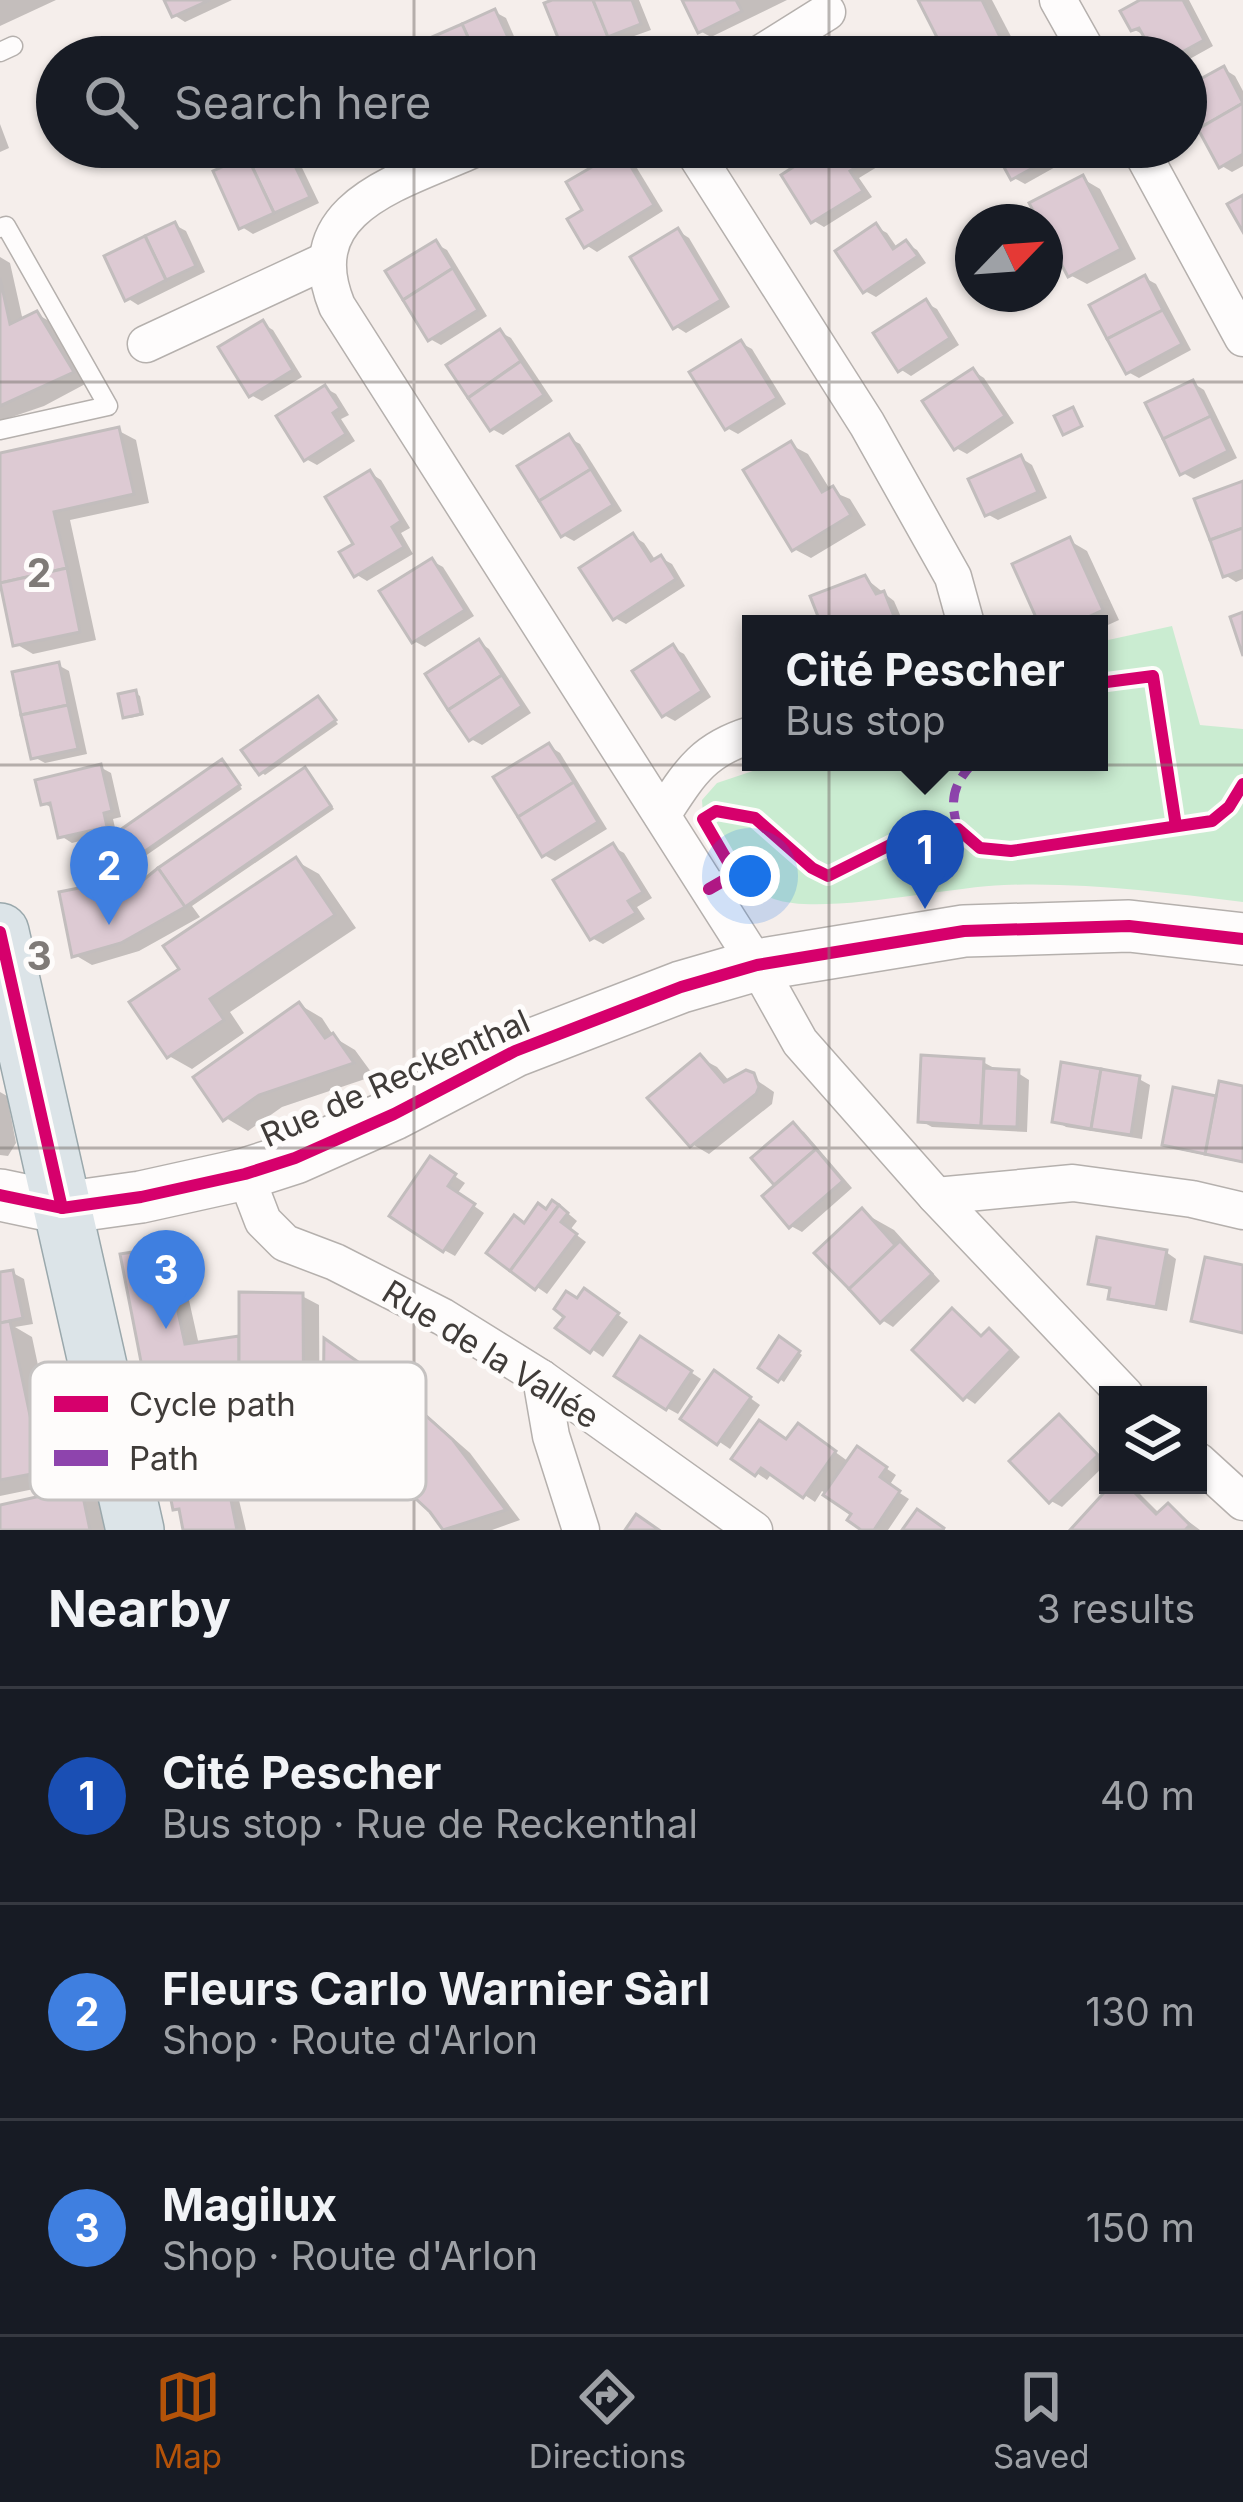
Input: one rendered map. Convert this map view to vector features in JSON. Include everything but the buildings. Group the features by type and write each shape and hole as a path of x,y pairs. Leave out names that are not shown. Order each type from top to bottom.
{"main road":[{"name":"Rue de Reckenthal","path":"0,1195 62,1208 245,1174 295,1158 394,1114 515,1051 681,987 758,964 964,931 1130,926 1243,939"},
{"path":"0,932 96,1362"},
{"path":"127,1500 134,1530"}],"street":[{"path":"1058,0 1078,36"},
{"path":"789,36 827,12"},
{"path":"433,168 364,200 338,226 327,260 328,283 337,306 758,964 800,1042 936,1196 1116,1386"},
{"path":"705,168 867,424 953,577 964,615"},
{"path":"1150,168 1243,337"},
{"path":"146,344 327,260"},
{"path":"662,815 691,770 721,745 742,737"},
{"name":"Rue de la Vallée","path":"245,1174 263,1221 286,1243 335,1262 443,1317 541,1378 754,1530"},
{"path":"936,1196 1073,1183 1192,1198 1243,1211"},
{"path":"541,1378 551,1436 581,1530"},
{"path":"1207,1469 1243,1502"}],"lane":[{"path":"0,227 6,226 108,406 0,430"}],"green space":[{"path":"1172,626 1200,725 1243,729 1243,902 1034,884 852,903 795,903 774,899 747,884 724,860 708,831 702,800 717,783 753,771 1108,771 1108,640"}],"marked path":[{"path":"958,829 955,793 967,771"}],"cycle path":[{"path":"1108,682 1153,676 1176,826"},
{"path":"709,889 735,874 703,819 716,811 755,818 812,868 828,876 914,833 958,829 980,848 1011,851 1212,821 1229,807 1243,784"},
{"path":"0,1195 62,1208 141,1197 245,1174 295,1158 394,1114 515,1051 681,987 757,965 964,931 1129,926 1243,939"},
{"path":"0,932 62,1208"}],"place":[{"name":"Cité Pescher","path":"925,909"},
{"name":"Fleurs Carlo Warnier Sàrl","path":"109,925"},
{"name":"Magilux","path":"166,1329"}]}
